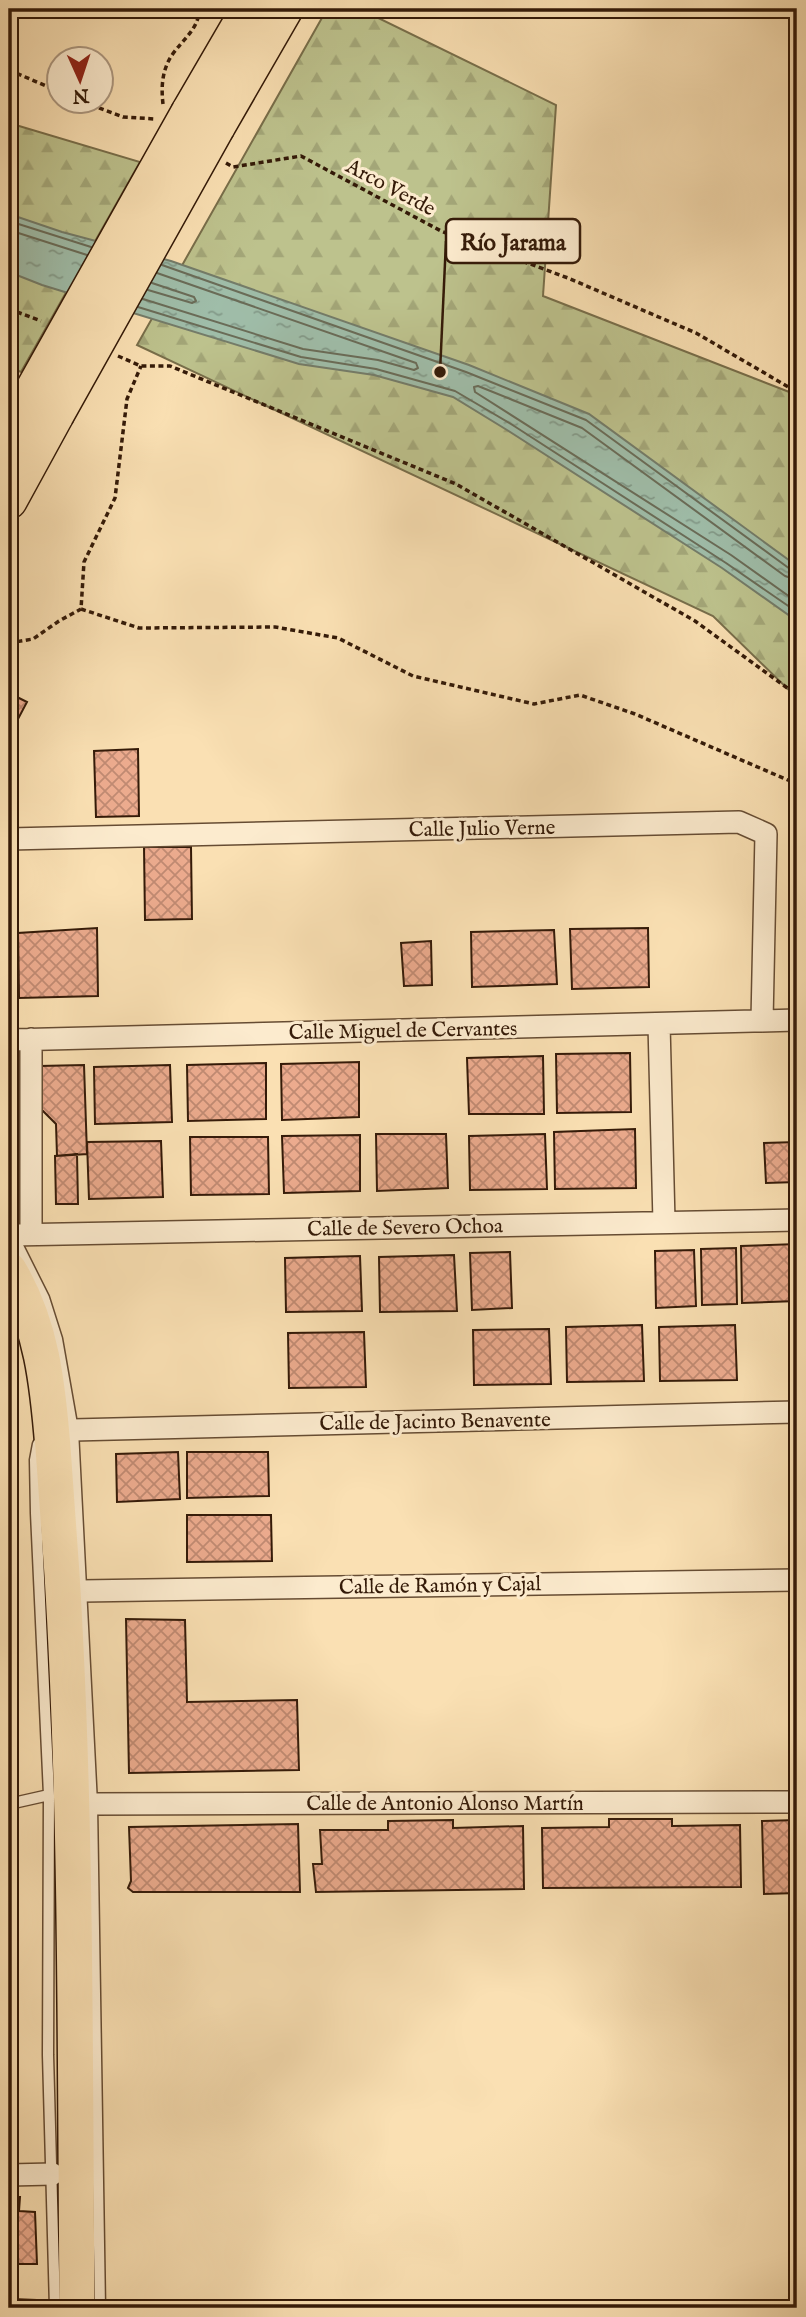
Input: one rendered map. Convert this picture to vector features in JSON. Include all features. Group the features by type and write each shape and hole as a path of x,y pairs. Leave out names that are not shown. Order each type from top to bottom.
{"main road":[{"path":"9,501 42,406 191,125 249,9"},
{"path":"191,125 285,9"},
{"path":"9,435 42,406"},
{"path":"9,1270 37,1331 45,1370 61,1421 70,1713 77,2308"}],"street":[{"name":"Calle Julio Verne","path":"9,839 739,822 766,834 762,1021"},
{"name":"Calle Miguel de Cervantes","path":"9,1040 797,1020"},
{"path":"659,1024 664,1222"},
{"path":"17,1233 31,1039"},
{"name":"Calle de Severo Ochoa","path":"17,1233 797,1220"},
{"name":"Calle de Jacinto Benavente","path":"61,1421 797,1412"},
{"name":"Calle de Ramón y Cajal","path":"82,1591 797,1580"},
{"name":"Calle de Antonio Alonso Martín","path":"92,1804 797,1802"},
{"path":"9,2175 52,2174"}],"lane":[{"path":"17,1233 44,1298 57,1339 61,1421 82,1591 92,1804 100,2308"},
{"path":"55,2308 48,2055 49,1796 35,1460 41,1431 61,1421"},
{"path":"9,1804 49,1796"}],"path":[{"path":"191,125 161,83 170,58 198,23 200,9"},
{"path":"9,70 46,86"},
{"name":"Arco Verde","path":"116,114 191,125 233,167 302,156 440,232 568,278 696,332 797,392"},
{"path":"81,609 84,562 115,498 127,399 141,366 170,366 456,484 695,621 797,695"},
{"path":"9,643 33,639 81,609 139,628 275,626 338,638 413,676 534,704 580,695 635,714 797,784"}],"green space":[{"path":"327,9 360,9 556,105 543,296 797,395 797,698 713,616 137,345"},
{"path":"9,123 140,162 21,372 9,367"}],"water":[{"path":"9,214 62,232 171,261 469,365 589,414 797,566 797,621 722,568 453,397 374,375 299,364 42,285 9,272"}],"building":[{"path":"9,693 27,702 9,736"},
{"path":"138,749 139,816 96,817 94,751"},
{"path":"144,847 191,847 192,919 145,920"},
{"path":"97,928 98,996 19,998 18,933"},
{"path":"648,928 649,987 572,989 570,929"},
{"path":"554,930 557,984 472,987 471,932"},
{"path":"431,941 432,985 404,986 401,943"},
{"path":"630,1053 631,1112 557,1113 556,1054"},
{"path":"543,1056 544,1114 469,1114 467,1058"},
{"path":"359,1062 359,1117 282,1120 281,1064"},
{"path":"24,1063 26,1146 9,1147 9,1064"},
{"path":"266,1063 266,1119 188,1121 187,1065"},
{"path":"84,1065 87,1154 57,1156 56,1124 42,1110 40,1066"},
{"path":"170,1065 172,1122 95,1124 94,1067"},
{"path":"635,1129 636,1188 555,1189 554,1132"},
{"path":"376,1134 446,1134 448,1188 377,1191"},
{"path":"545,1134 547,1189 470,1190 469,1136"},
{"path":"360,1135 360,1191 284,1193 282,1136"},
{"path":"190,1137 268,1137 269,1194 191,1195"},
{"path":"161,1141 163,1197 89,1199 87,1142"},
{"path":"797,1142 797,1182 766,1183 764,1143"},
{"path":"77,1154 78,1204 56,1204 55,1156"},
{"path":"797,1244 797,1301 742,1303 741,1246"},
{"path":"736,1248 737,1304 702,1305 701,1249"},
{"path":"694,1250 696,1306 656,1308 655,1251"},
{"path":"510,1252 512,1308 472,1310 470,1253"},
{"path":"454,1255 457,1311 380,1312 379,1257"},
{"path":"360,1256 362,1311 286,1312 285,1258"},
{"path":"642,1325 644,1381 567,1382 566,1327"},
{"path":"735,1325 737,1380 660,1381 659,1327"},
{"path":"549,1329 551,1384 474,1385 473,1330"},
{"path":"364,1332 366,1387 289,1388 288,1333"},
{"path":"178,1452 180,1499 117,1502 116,1454"},
{"path":"187,1452 268,1452 269,1496 187,1498"},
{"path":"187,1515 271,1515 272,1561 187,1562"},
{"path":"126,1619 185,1620 187,1702 297,1700 299,1770 129,1773"},
{"path":"609,1819 672,1819 672,1826 740,1825 741,1887 543,1888 542,1828 609,1827"},
{"path":"453,1820 453,1828 523,1826 524,1889 316,1892 313,1864 322,1864 320,1830 388,1830 388,1821"},
{"path":"797,1820 797,1893 764,1894 762,1821"},
{"path":"298,1824 300,1892 133,1892 128,1888 131,1881 129,1827"},
{"path":"9,2197 20,2197 19,2211 35,2212 37,2264 9,2264"},
{"path":"9,2273 12,2273 12,2299 36,2300 36,2308 9,2308"}],"place":[{"name":"Río Jarama","path":"440,372"}]}
